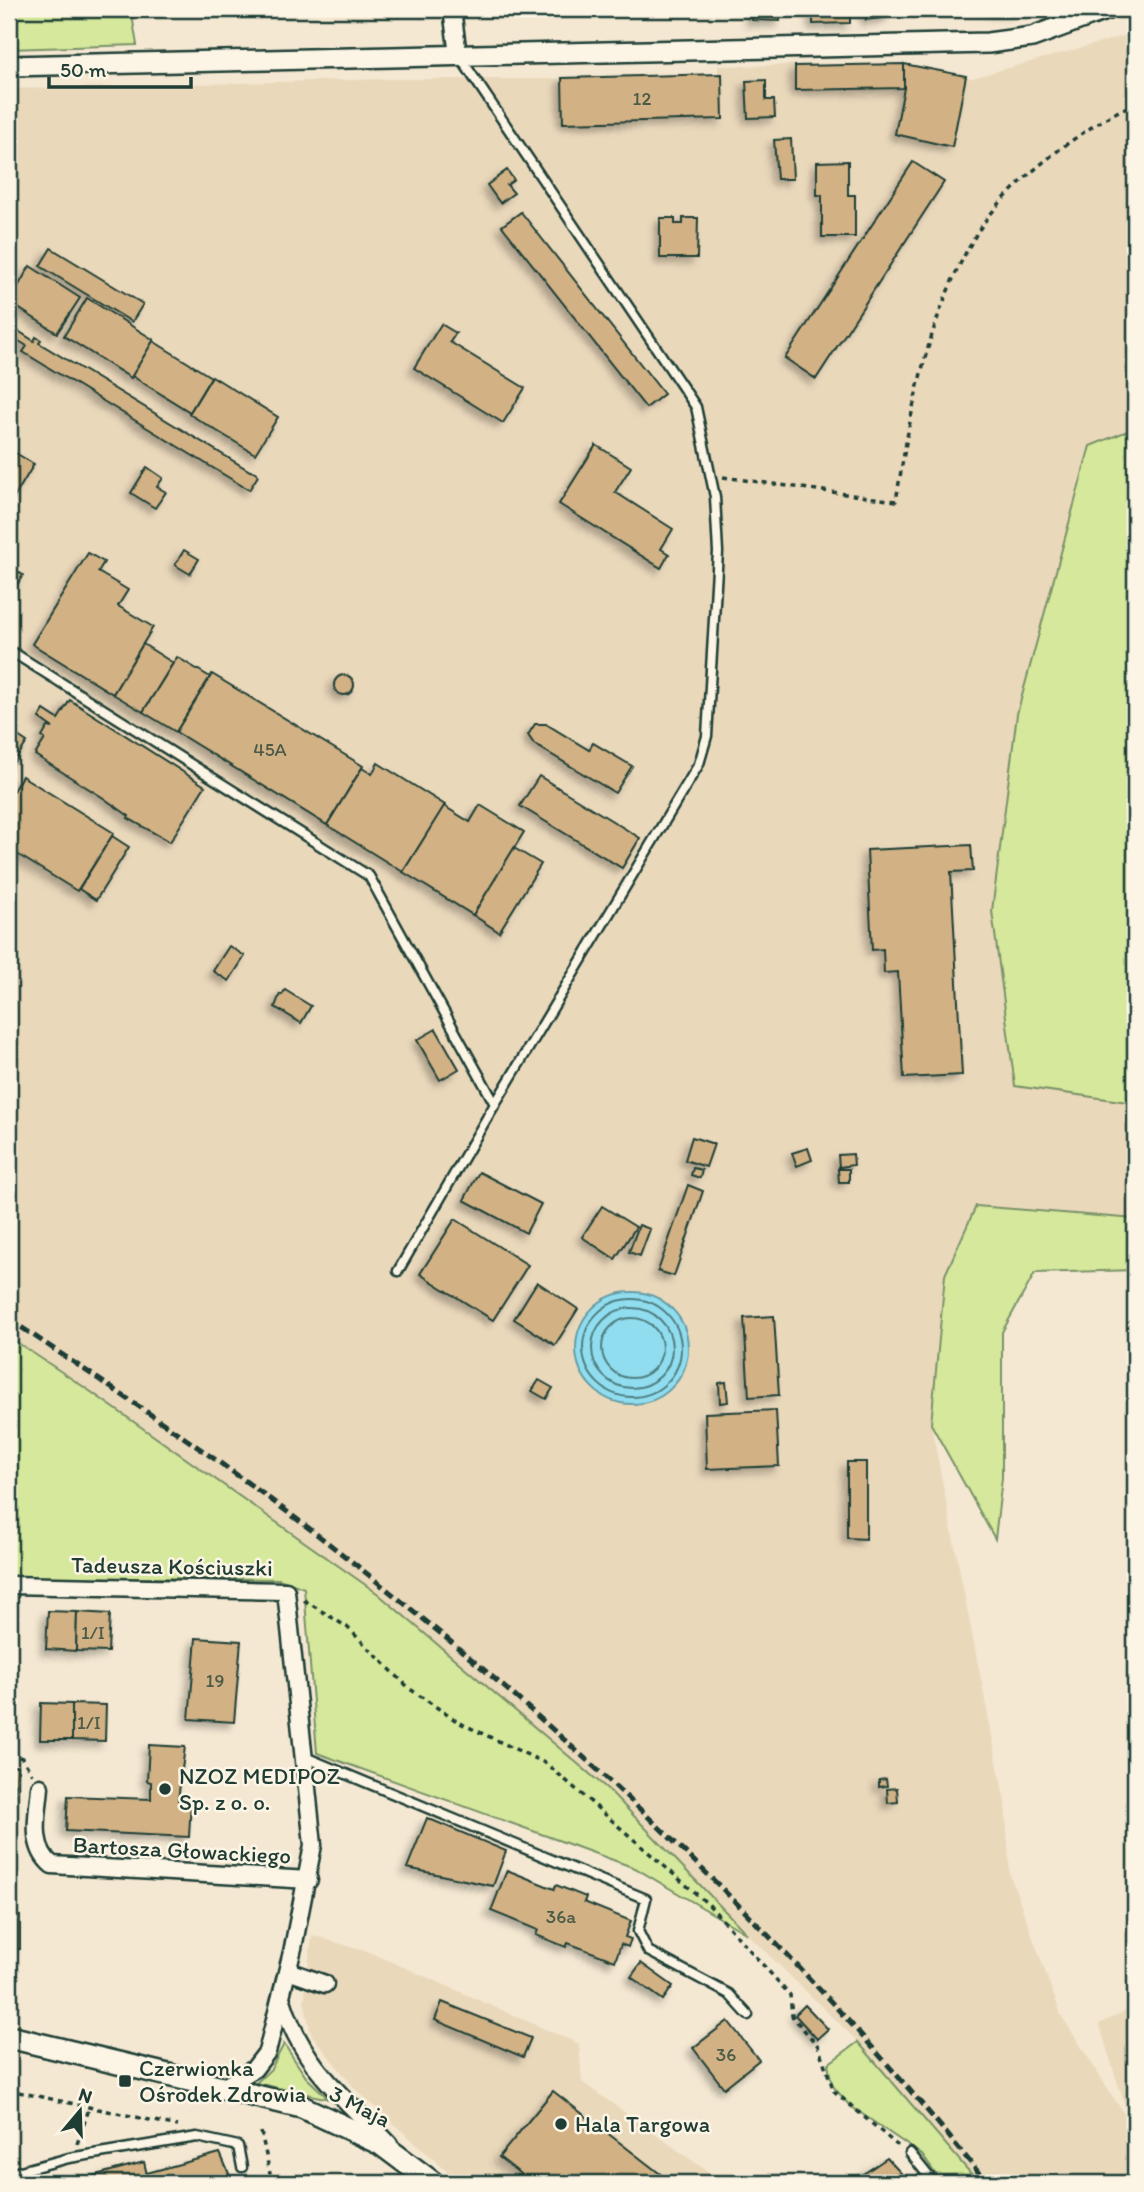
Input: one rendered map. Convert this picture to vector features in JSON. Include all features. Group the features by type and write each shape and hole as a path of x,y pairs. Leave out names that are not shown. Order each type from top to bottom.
{"main road":[{"name":"3 Maja","path":"9,2037 225,2087 317,2112 371,2139 433,2183"}],"street":[{"path":"452,9 458,55"},
{"path":"9,66 988,43 1032,37 1100,10"},
{"name":"Tadeusza Kościuszki","path":"9,1585 286,1591 313,1845 309,1880 282,2000 264,2057 254,2069 225,2087"},
{"name":"Bartosza Głowackiego","path":"40,1787 37,1845 42,1856 52,1865 309,1880"},
{"path":"288,1971 325,1984"},
{"path":"282,2000 295,2038 309,2060 406,2162"}],"lane":[{"path":"398,1271 699,764 707,736 718,552 715,497 696,407 458,55"},
{"path":"9,650 369,876 495,1104"},
{"path":"305,1757 646,1899 638,1931 648,1951 729,1994 748,2015"},
{"path":"9,2174 69,2158 197,2137 238,2146 242,2167"},
{"path":"910,2153 934,2183"}],"path":[{"path":"710,475 896,501 915,393 939,313 978,232 1037,165 1114,112 1135,104"},
{"path":"286,1591 347,1627 410,1689 458,1721 547,1764 709,1905 790,1995 792,2016 818,2046 834,2091 890,2140 910,2153"},
{"path":"9,1754 22,1758 40,1787"},
{"path":"9,2090 191,2129"},
{"path":"69,2158 90,2106"},
{"path":"261,2132 272,2183"},
{"path":"256,2143 263,2145"}],"shaded area":[{"path":"1135,33 1135,428 1090,446 1017,714 1015,1086 1135,1103 1135,1219 976,1206 931,1424 1005,1802 1010,1875 1061,2015 1131,2125 1099,2024 1135,2006 1135,2183 979,2183 858,2042 747,1934 613,1794 377,1593 9,1337 9,89 388,79 557,79 718,73 718,66 901,64 972,78"},
{"path":"312,1935 374,1954 579,2044 582,2082 724,2183 460,2183 355,2089 311,2034 304,2001"}],"green space":[{"path":"9,9 131,9 137,45 9,49"},
{"path":"1135,428 1135,1103 1015,1086 992,911 1017,714 1090,446"},
{"path":"976,1206 1135,1219 1135,1270 1035,1273 1002,1332 1002,1478 995,1539 931,1424 945,1275"},
{"path":"9,1337 377,1593 611,1792 747,1934 635,1868 317,1753 304,1588 279,1579 9,1577"},
{"path":"858,2042 979,2183 942,2183 922,2155 849,2105 832,2085 828,2064"},
{"path":"284,2044 306,2077 329,2099 256,2083 271,2069"}],"water":[{"path":"632,1292 653,1296 672,1308 684,1327 688,1348 684,1369 672,1388 653,1400 632,1404 611,1400 592,1388 580,1369 576,1348 580,1327 592,1308 611,1296"}],"building":[{"path":"751,9 781,9 780,21 752,20"},
{"path":"813,9 850,9 850,23 813,24"},
{"path":"865,9 889,9 890,17 866,20"},
{"path":"1016,9 1016,11 992,11"},
{"path":"904,64 966,76 952,147 895,134 904,88"},
{"path":"904,64 904,88 795,90 795,66"},
{"path":"722,74 723,119 563,123 562,78"},
{"path":"766,80 766,100 774,100 775,117 748,118 746,81"},
{"path":"791,139 793,179 777,179 774,140"},
{"path":"848,161 848,195 855,195 855,237 822,237 822,195 817,195 817,162"},
{"path":"913,162 944,182 816,379 785,358"},
{"path":"507,170 514,180 507,185 514,193 500,203 487,185"},
{"path":"521,212 664,394 646,408 502,226"},
{"path":"660,218 675,218 675,224 683,224 683,218 698,218 697,258 660,258"},
{"path":"51,248 143,304 132,322 40,266"},
{"path":"30,266 80,298 57,333 9,302"},
{"path":"87,298 154,340 131,378 64,336"},
{"path":"441,324 456,333 450,342 525,388 503,423 414,368"},
{"path":"9,325 34,341 36,337 41,340 39,343 250,471 256,472 258,476 249,490 23,352 27,346 9,335"},
{"path":"153,341 211,377 190,412 132,376"},
{"path":"212,376 278,417 255,454 189,414"},
{"path":"596,445 631,467 615,492 673,529 661,549 669,554 661,568 559,504"},
{"path":"9,449 34,464 9,506"},
{"path":"147,467 163,478 157,487 166,492 155,508 131,493"},
{"path":"184,550 199,559 190,574 175,565"},
{"path":"88,553 104,562 98,572 128,590 118,606 153,627 113,694 32,644"},
{"path":"9,566 23,575 9,598"},
{"path":"143,644 173,663 143,712 113,694"},
{"path":"177,657 210,677 176,732 143,712"},
{"path":"212,674 363,766 327,825 176,732"},
{"path":"344,675 351,678 354,685 351,692 344,695 337,692 334,685 337,678"},
{"path":"70,700 205,786 170,842 128,818 129,816 102,797 35,755 45,739 42,737 48,727 53,728 39,718 44,710 58,719"},
{"path":"535,724 546,724 589,750 593,743 632,766 615,793 534,744 528,735"},
{"path":"9,730 27,742 9,770"},
{"path":"378,763 445,805 403,872 327,825 362,768 372,774"},
{"path":"22,776 114,833 77,891 9,849 9,798"},
{"path":"539,776 640,838 622,868 520,806"},
{"path":"480,805 524,832 473,915 403,872 444,806 470,822"},
{"path":"112,836 129,847 96,900 79,889"},
{"path":"971,845 973,871 951,872 962,1075 904,1078 898,972 884,973 883,949 872,950 867,850"},
{"path":"514,848 541,864 499,932 473,915"},
{"path":"229,946 245,956 229,981 213,971"},
{"path":"285,990 311,1006 301,1023 275,1007 280,994"},
{"path":"436,1029 459,1069 440,1080 417,1040"},
{"path":"692,1137 714,1144 706,1167 685,1160"},
{"path":"808,1148 812,1160 797,1166 792,1153"},
{"path":"853,1154 854,1165 839,1167 838,1155"},
{"path":"693,1168 702,1170 700,1178 691,1175"},
{"path":"838,1169 849,1169 849,1182 839,1182"},
{"path":"479,1172 541,1204 526,1233 464,1200"},
{"path":"688,1185 703,1191 674,1276 658,1271"},
{"path":"602,1206 636,1227 615,1259 582,1237"},
{"path":"455,1219 528,1265 493,1320 420,1274"},
{"path":"639,1225 650,1229 640,1256 629,1252"},
{"path":"537,1282 578,1309 555,1345 514,1319"},
{"path":"774,1316 779,1395 749,1397 744,1318"},
{"path":"539,1380 553,1388 546,1399 532,1391"},
{"path":"726,1382 728,1402 720,1403 719,1383"},
{"path":"776,1410 779,1466 707,1469 705,1413"},
{"path":"847,1462 866,1462 866,1539 847,1538"},
{"path":"48,1611 77,1612 76,1651 46,1649"},
{"path":"77,1612 110,1614 108,1652 76,1651"},
{"path":"196,1638 241,1641 234,1722 189,1719"},
{"path":"41,1703 72,1704 72,1740 40,1740"},
{"path":"72,1704 106,1705 105,1741 72,1740"},
{"name":"NZOZ MEDIPOZ Sp. z o. o.","path":"149,1745 185,1747 178,1800 191,1801 189,1837 66,1831 68,1796 151,1799 151,1782 147,1781"},
{"path":"9,1766 17,1766 15,1802 9,1801"},
{"path":"886,1779 887,1786 879,1787 879,1780"},
{"path":"897,1788 898,1802 888,1803 887,1789"},
{"path":"427,1818 506,1851 493,1886 407,1868"},
{"path":"507,1870 554,1889 556,1885 586,1897 584,1902 631,1921 625,1937 631,1939 628,1947 621,1944 615,1961 568,1943 566,1947 536,1935 538,1930 491,1911"},
{"path":"9,1915 20,1916 20,1949 9,1950"},
{"path":"641,1963 673,1986 663,2000 631,1977"},
{"path":"442,2002 531,2038 523,2057 435,2020"},
{"path":"805,2005 828,2029 817,2039 795,2015"},
{"path":"728,2021 759,2060 724,2088 693,2048"},
{"name":"Hala Targowa","path":"553,2091 672,2183 532,2183 499,2157"},
{"path":"220,2153 233,2183 149,2183 147,2173"},
{"path":"887,2158 910,2183 850,2183"},
{"path":"144,2162 149,2183 74,2181"}],"railway":[{"path":"9,1319 196,1446 306,1526 399,1599 579,1753 666,1834 833,2004 987,2183"}],"place":[{"name":"NZOZ MEDIPOZ Sp. z o. o.","path":"165,1789"},
{"name":"Czerwionka Ośrodek Zdrowia","path":"125,2081"},
{"name":"Hala Targowa","path":"561,2124"}]}
